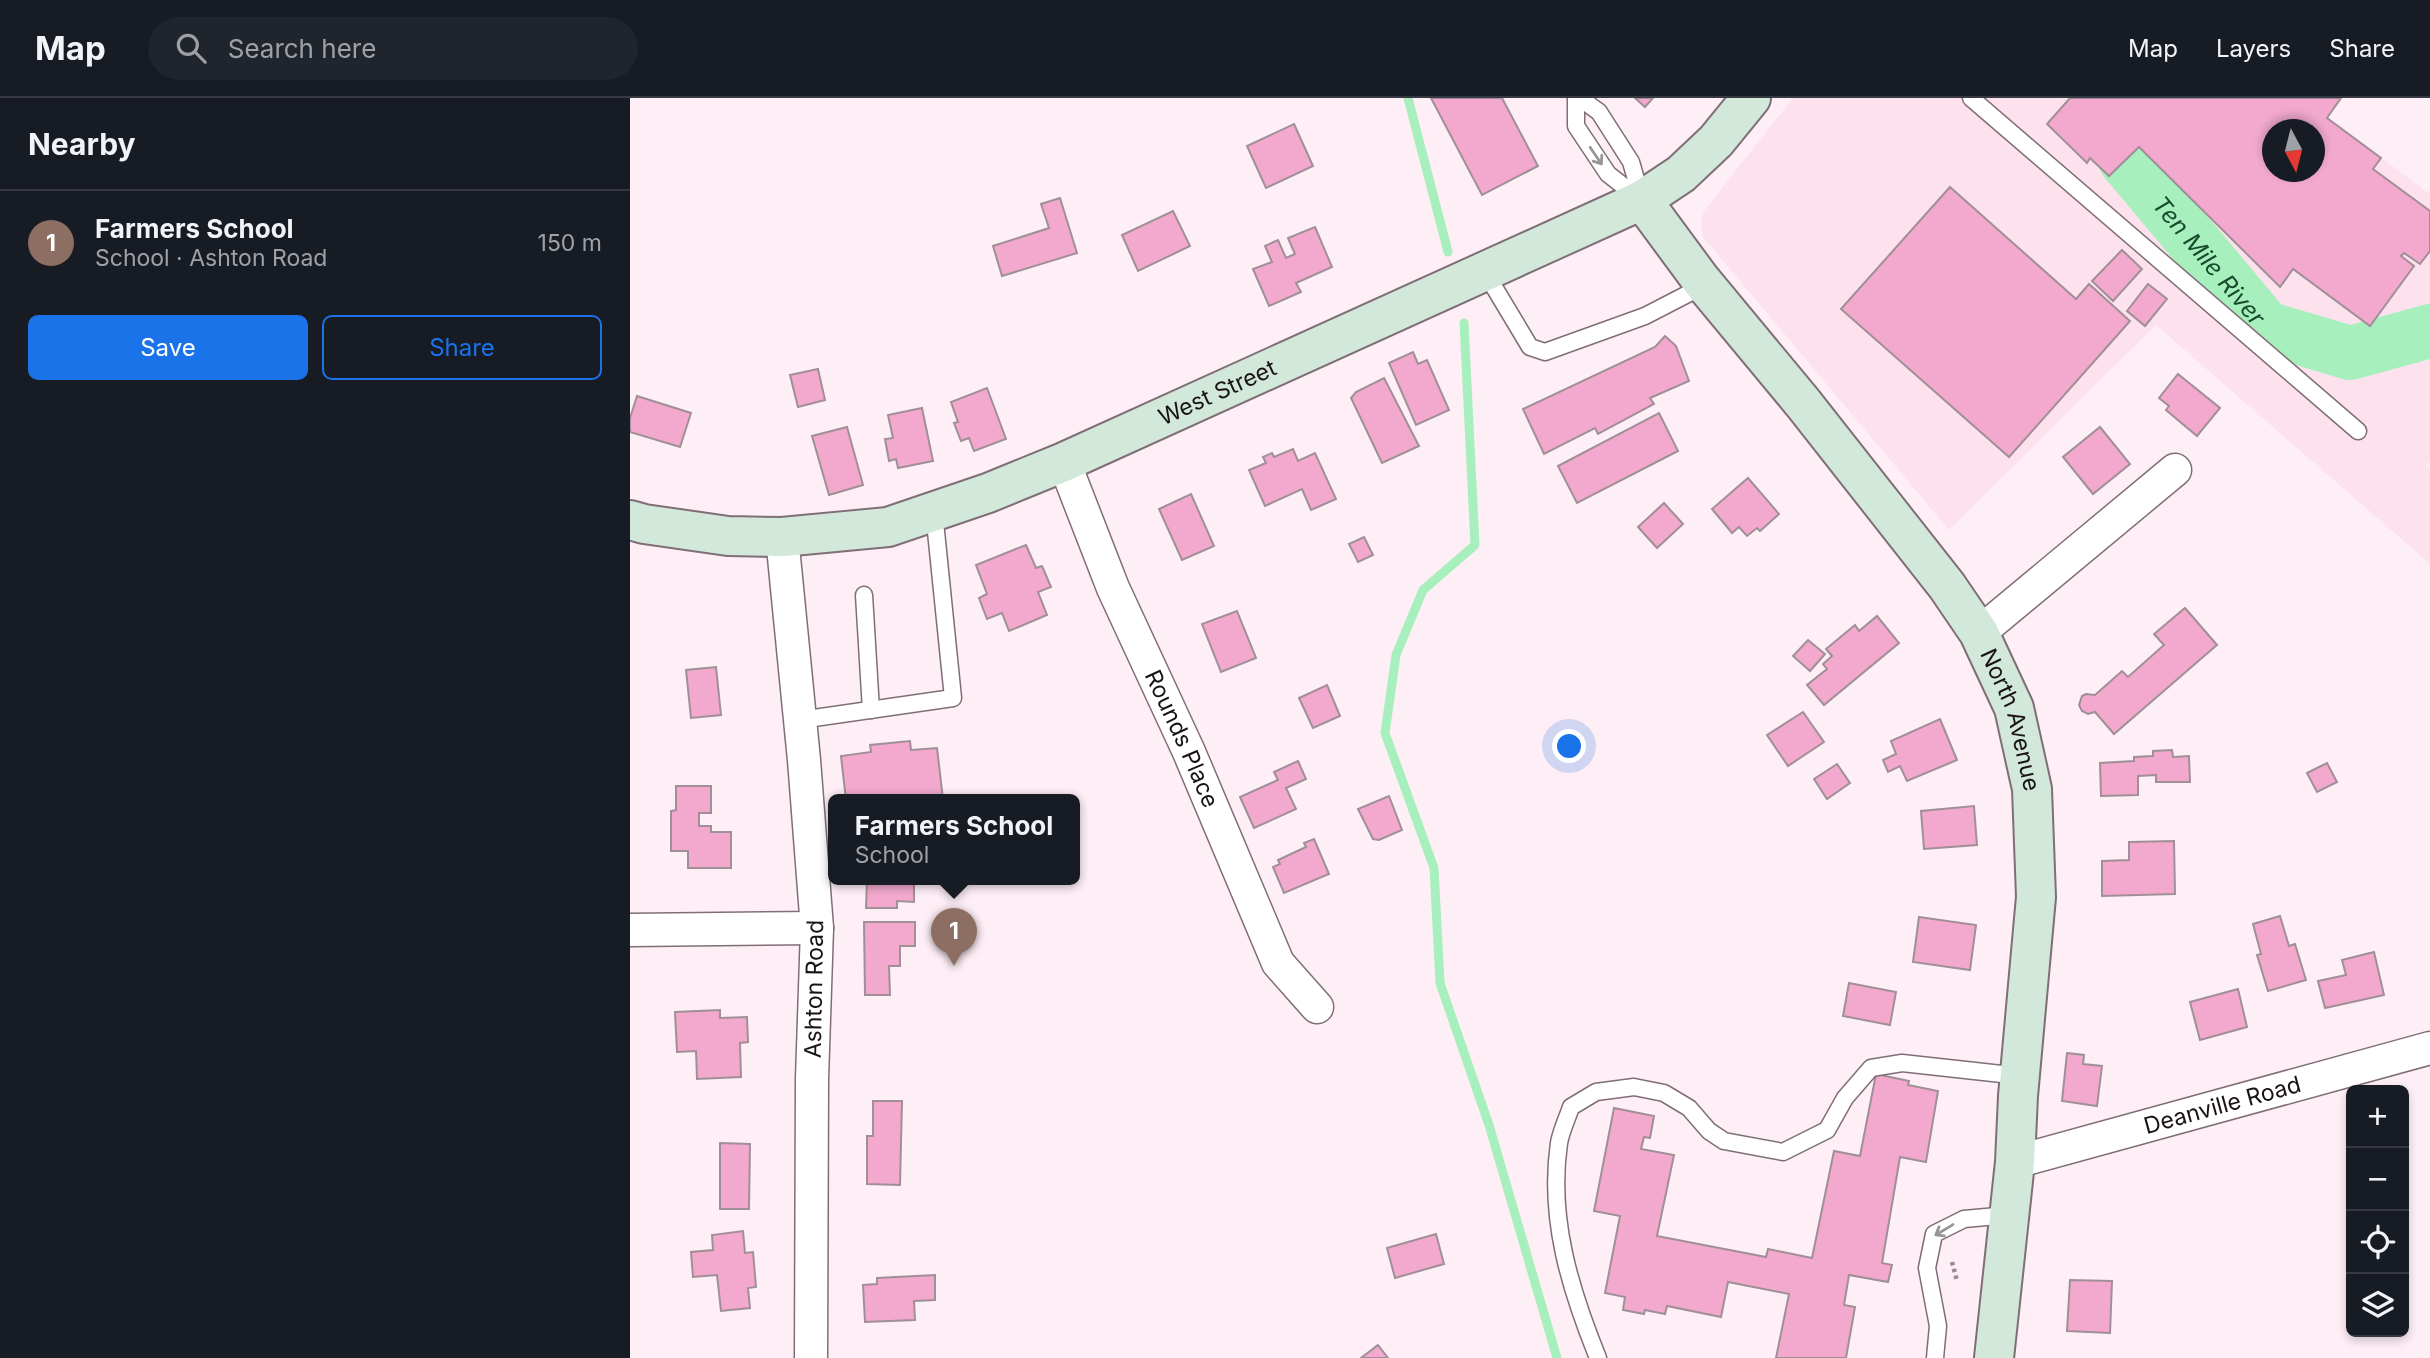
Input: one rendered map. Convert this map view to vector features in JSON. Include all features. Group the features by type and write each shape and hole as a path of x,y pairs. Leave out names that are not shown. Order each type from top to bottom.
{"main road":[{"name":"West Street","path":"630,520 728,536 782,537 888,527 988,493 1064,462 1642,200 1681,174 1716,141 1751,98"},
{"name":"North Avenue","path":"1642,200 1705,285 1902,526 1947,586 1979,633 2014,708 2032,789 2036,897 2015,1163 1994,1358"}],"street":[{"name":"Rounds Place","path":"1064,462 1113,588 1189,752 1278,963 1317,1007"},
{"path":"1979,633 2175,470"},
{"name":"Ashton Road","path":"782,537 817,928 812,1079 811,1358"},
{"path":"630,930 817,928"},
{"name":"Deanville Road","path":"2015,1163 2430,1048"}],"lane":[{"path":"1578,98 1599,111 1631,162 1642,200 1608,174 1576,126 1578,98"},
{"path":"1971,98 2358,431"},
{"path":"1484,271 1530,347 1545,352 1645,316 1705,285"},
{"path":"800,720 953,698 933,512"},
{"path":"864,595 871,710"},
{"path":"1598,1358 1563,1255 1556,1208 1560,1140 1571,1107 1596,1092 1634,1087 1664,1093 1689,1108 1709,1131 1724,1141 1783,1152 1827,1130 1845,1098 1871,1068 1902,1063 2020,1076"},
{"path":"1936,1358 1938,1326 1927,1268 1934,1234 1964,1219 2008,1215"}],"shaded area":[{"path":"1793,98 2341,98 2327,118 2430,194 2430,461 2426,466 2430,470 2430,564 2156,325 1949,530 1703,237 1701,220 1704,211"}],"building":[{"path":"1431,98 1502,98 1538,166 1482,195"},
{"path":"1635,98 1653,98 1645,107"},
{"path":"2070,98 2341,98 2327,118 2381,158 2373,169 2430,211 2430,251 2420,264 2404,253 2401,256 2414,266 2370,326 2293,269 2280,287 2139,147 2109,176 2090,158 2087,163 2047,124"},
{"path":"1294,124 1313,166 1266,188 1247,146"},
{"path":"1950,187 2076,299 2089,284 2130,321 2009,457 1841,309"},
{"path":"1060,198 1077,253 1002,276 993,246 1049,228 1041,204"},
{"path":"1173,211 1190,246 1138,271 1122,235"},
{"path":"1315,227 1332,267 1296,283 1301,292 1269,306 1253,269 1272,262 1265,246 1278,240 1286,258 1295,254 1288,238"},
{"path":"2122,250 2142,269 2113,301 2092,281"},
{"path":"2148,284 2167,299 2145,326 2127,311"},
{"path":"1665,336 1676,346 1689,381 1650,398 1654,404 1598,434 1595,428 1544,454 1523,409 1655,347"},
{"path":"1413,352 1418,364 1427,360 1449,410 1416,425 1389,363"},
{"path":"818,369 825,400 798,407 790,375"},
{"path":"2178,374 2220,408 2197,436 2166,410 2169,406 2159,398"},
{"path":"1384,378 1419,446 1382,463 1351,398 1356,392"},
{"path":"987,388 1006,439 974,451 969,438 961,441 954,423 958,422 951,402"},
{"path":"637,396 691,413 680,447 630,432 630,418"},
{"path":"922,408 933,461 898,468 896,459 889,461 885,439 893,438 888,415"},
{"path":"1659,413 1678,451 1577,503 1558,466"},
{"path":"847,427 863,485 829,495 812,436"},
{"path":"2100,427 2130,464 2093,494 2063,457"},
{"path":"1293,449 1298,461 1315,453 1336,499 1311,510 1302,489 1265,506 1249,470 1266,463 1263,457 1272,453 1274,457"},
{"path":"1748,478 1779,514 1760,531 1757,528 1747,536 1739,527 1732,533 1712,509"},
{"path":"1191,494 1214,546 1182,560 1159,509"},
{"path":"1664,503 1683,524 1657,548 1638,527"},
{"path":"1364,537 1373,555 1358,562 1349,544"},
{"path":"1026,545 1036,568 1042,566 1051,587 1038,592 1047,615 1009,631 1002,613 987,619 979,598 987,594 976,565"},
{"path":"2185,608 2217,645 2114,734 2095,712 2088,714 2082,711 2079,705 2082,696 2095,695 2122,671 2128,677 2164,645 2154,634"},
{"path":"1237,611 1256,658 1221,672 1202,624"},
{"path":"1877,616 1899,643 1824,705 1807,685 1827,669 1823,664 1832,656 1826,649 1855,625 1859,631"},
{"path":"1808,640 1825,654 1810,671 1793,656"},
{"path":"716,667 721,715 691,718 686,670"},
{"path":"1327,685 1340,716 1313,728 1299,698"},
{"path":"1803,712 1824,742 1788,766 1767,735"},
{"path":"1940,719 1957,760 1907,781 1900,766 1888,772 1883,760 1896,754 1891,741"},
{"path":"910,741 911,750 937,748 942,794 845,794 841,756 871,752 870,745"},
{"path":"2172,750 2173,757 2189,756 2190,782 2156,782 2156,775 2138,776 2138,795 2101,796 2100,763 2134,761 2134,757 2153,756 2153,751"},
{"path":"1298,761 1306,779 1286,788 1296,809 1254,828 1240,797 1278,780 1274,772"},
{"path":"2327,763 2337,782 2317,792 2307,773"},
{"path":"1837,764 1850,783 1827,799 1814,779"},
{"path":"676,786 711,786 711,813 699,813 699,826 711,826 711,832 731,832 731,868 688,868 688,851 671,851 671,811 676,810"},
{"path":"1389,796 1402,830 1379,840 1373,839 1358,809"},
{"path":"1974,806 1977,845 1924,849 1921,811"},
{"path":"1314,839 1329,874 1284,893 1273,867 1280,864 1278,860 1306,847 1304,843"},
{"path":"2174,841 2175,894 2102,896 2102,861 2129,860 2129,842"},
{"path":"867,885 914,885 914,902 897,901 897,908 866,908"},
{"path":"2280,916 2289,946 2295,944 2306,980 2268,991 2257,955 2261,954 2253,924"},
{"path":"1919,917 1976,925 1970,970 1913,962"},
{"path":"864,922 915,922 915,946 900,946 900,966 889,966 890,995 865,995"},
{"path":"2374,952 2384,995 2325,1008 2318,981 2346,975 2342,960"},
{"path":"1849,983 1896,992 1890,1025 1843,1016"},
{"path":"2238,989 2247,1027 2200,1040 2190,1002"},
{"path":"720,1010 720,1018 747,1017 748,1042 740,1043 741,1077 697,1079 696,1051 677,1052 675,1012"},
{"path":"2067,1053 2084,1055 2083,1064 2102,1066 2097,1106 2062,1101"},
{"path":"1876,1074 1909,1081 1908,1085 1938,1091 1926,1162 1900,1157 1882,1263 1892,1265 1888,1282 1849,1275 1844,1305 1855,1307 1846,1358 1776,1358 1789,1294 1728,1282 1721,1317 1667,1306 1665,1314 1623,1310 1625,1297 1605,1293 1620,1216 1594,1211 1614,1108 1654,1116 1650,1138 1644,1137 1641,1149 1674,1155 1657,1236 1766,1257 1768,1249 1812,1258 1834,1151 1860,1156"},
{"path":"873,1101 902,1101 900,1185 867,1184 867,1136 873,1136"},
{"path":"720,1143 750,1144 749,1209 720,1209"},
{"path":"743,1231 745,1253 753,1252 756,1287 748,1288 750,1308 721,1311 717,1275 693,1277 691,1252 713,1250 712,1235"},
{"path":"1436,1234 1444,1264 1395,1278 1387,1248"},
{"path":"935,1275 935,1300 914,1301 915,1320 865,1322 863,1285 877,1284 877,1278"},
{"path":"2070,1280 2112,1281 2110,1333 2067,1331"},
{"path":"1378,1345 1388,1358 1361,1358"}],"waterway":[{"path":"1408,98 1448,252"},
{"name":"Ten Mile River","path":"2125,160 2266,328 2350,353 2430,331"},
{"path":"1464,323 1475,545 1423,590 1396,655 1385,733 1434,868 1440,983 1489,1125 1557,1358"}],"place":[{"name":"Farmers School","path":"954,966"}]}
